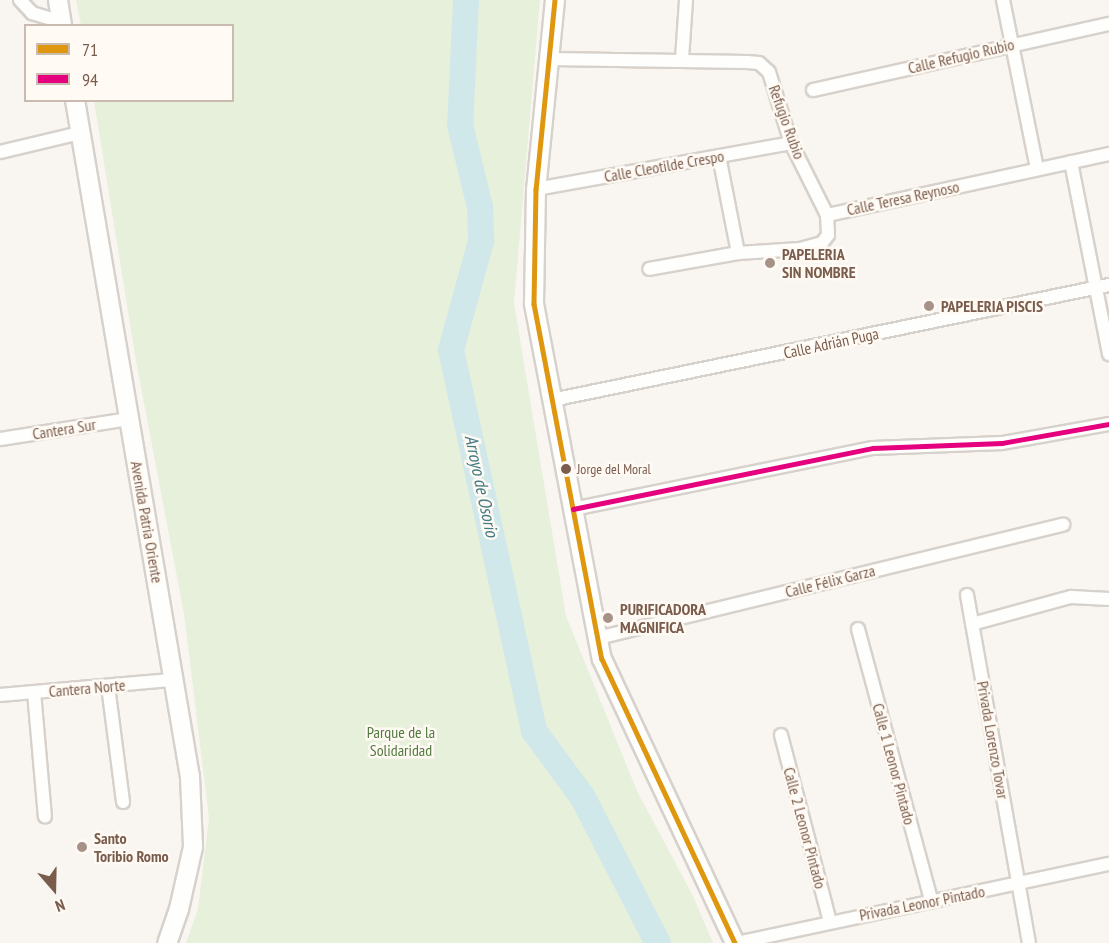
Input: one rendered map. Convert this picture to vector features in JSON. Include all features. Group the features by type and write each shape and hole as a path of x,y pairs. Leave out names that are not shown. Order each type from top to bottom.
{"street":[{"path":"20,0 32,13 62,24 58,0"},
{"path":"555,0 551,59 536,189 534,303 552,400 602,659 735,943"},
{"path":"551,59 682,59 686,0"},
{"path":"1003,0 1037,169"},
{"name":"Calle Refugio Rubio","path":"813,90 1109,24"},
{"name":"Refugio Rubio","path":"682,59 759,63 769,72 791,143 827,215"},
{"name":"Avenida Patria Oriente","path":"75,102 190,777 193,847 179,909 167,943"},
{"path":"0,152 80,133"},
{"name":"Calle Cleotilde Crespo","path":"536,189 791,143"},
{"name":"Calle Teresa Reynoso","path":"649,269 738,254 800,249 822,243 830,228 827,215 1109,154"},
{"path":"719,156 738,254"},
{"path":"1071,162 1109,354"},
{"name":"Calle Adrián Puga","path":"552,400 1109,285"},
{"name":"Cantera Sur","path":"0,439 129,419"},
{"path":"573,509 873,448 1002,443 1109,424"},
{"name":"Calle Félix Garza","path":"598,638 1063,525"},
{"name":"Privada Lorenzo Tovar","path":"967,595 1029,943"},
{"path":"972,624 1071,597 1109,599"},
{"name":"Calle 1 Leonor Pintado","path":"858,629 931,900"},
{"name":"Cantera Norte","path":"0,695 174,680"},
{"path":"108,686 123,802"},
{"path":"34,692 45,817"},
{"name":"Calle 2 Leonor Pintado","path":"781,735 830,922"},
{"name":"Privada Leonor Pintado","path":"735,943 931,900 1019,885 1109,864"}],"green space":[{"name":"Parque de la Solidaridad","path":"76,0 540,0 514,303 566,616 637,791 693,896 713,943 186,943 198,909 209,818 184,614 136,361 94,102 234,102 234,24 81,24"}],"waterway":[{"name":"Arroyo de Osorio","path":"466,0 460,125 480,207 481,241 451,350 534,731 582,796 658,943"}],"transit line":[{"name":"71","path":"555,0 536,189 534,304 602,659 735,943"},
{"name":"94","path":"573,509 873,448 1002,443 1109,424"}],"place":[{"name":"PAPELERIA SIN NOMBRE","path":"770,263"},
{"name":"PAPELERIA PISCIS","path":"929,306"},
{"name":"Jorge del Moral","path":"566,469"},
{"name":"PURIFICADORA MAGNIFICA","path":"608,618"},
{"name":"Santo Toribio Romo","path":"82,847"}]}
